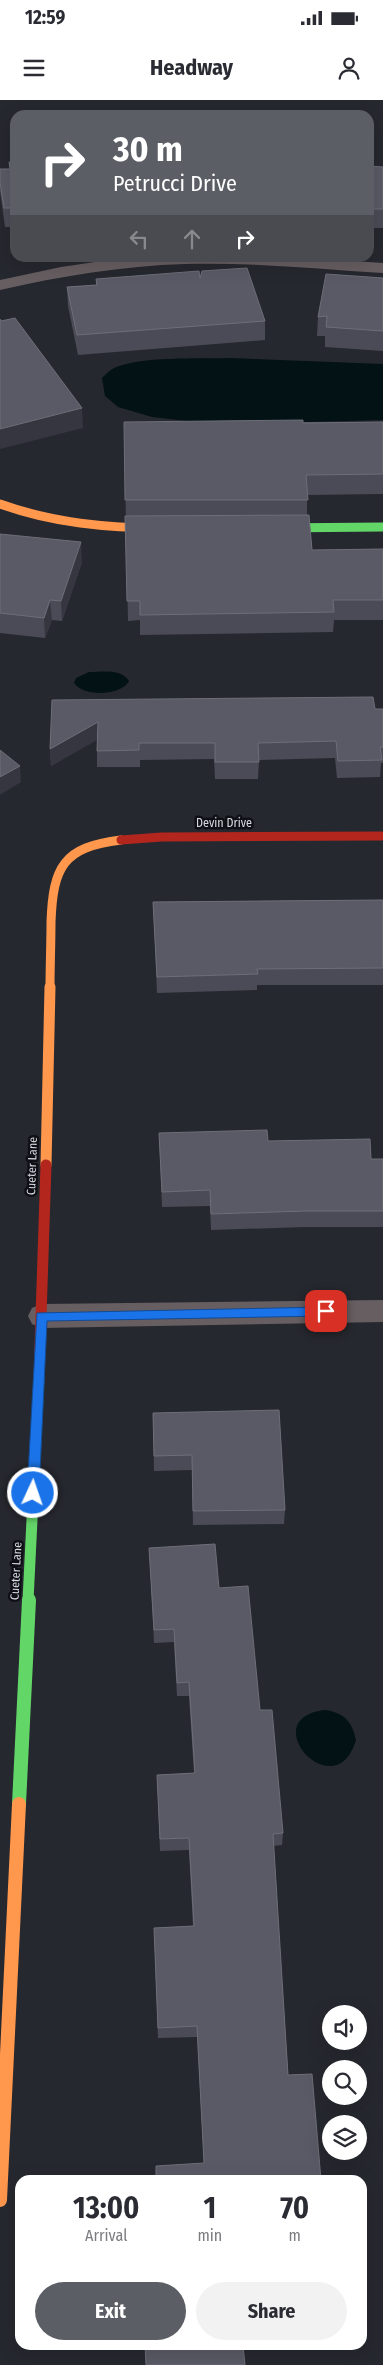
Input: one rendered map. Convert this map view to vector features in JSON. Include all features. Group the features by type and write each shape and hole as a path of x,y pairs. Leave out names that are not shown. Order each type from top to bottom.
{"street":[{"path":"0,269 35,262"},
{"path":"0,285 70,269 140,262"},
{"path":"291,262 383,268"},
{"path":"0,504 46,520 79,525 123,528 176,528"},
{"path":"264,528 383,527"},
{"name":"Devin Drive","path":"69,857 100,842 137,838 383,836"},
{"name":"Cueter Lane","path":"0,2200 42,1316 52,893 57,873 69,857"},
{"path":"42,1316 383,1310"}],"shaded area":[{"path":"186,358 383,364 383,420 270,423 196,422 152,417 118,407 105,396 102,378 112,369 125,364"},
{"path":"89,672 116,672 126,677 129,681 125,686 110,692 85,691 74,683 76,678"},
{"path":"325,1710 337,1713 346,1719 352,1728 356,1740 346,1759 332,1766 318,1763 306,1754 298,1741 297,1728 305,1716"}],"building":[{"path":"374,166 383,167 383,209 374,209"},
{"path":"0,169 10,169 10,208 4,208"},
{"path":"247,268 265,321 77,335 67,287 97,285 96,279 199,271 200,278 202,271"},
{"path":"326,274 383,278 383,331 326,327 327,316 318,317"},
{"path":"15,318 82,408 0,429 0,319 1,321"},
{"path":"303,420 303,423 383,422 383,474 306,475 308,500 125,500 124,422"},
{"path":"309,515 312,550 383,549 383,600 333,600 334,612 140,615 140,601 127,601 125,516"},
{"path":"0,534 81,542 61,601 50,600 44,618 0,613"},
{"path":"373,697 375,709 383,709 383,747 380,747 382,760 338,761 336,741 258,743 259,762 215,762 215,743 139,743 139,750 97,751 98,722 50,749 52,700"},
{"path":"0,750 20,766 0,777"},
{"path":"383,900 383,968 257,969 258,974 157,977 153,902"},
{"path":"267,1130 268,1141 370,1139 371,1159 383,1159 383,1211 211,1214 210,1190 162,1192 159,1133"},
{"path":"279,1410 285,1510 193,1511 192,1455 154,1456 153,1413"},
{"path":"215,1544 219,1588 248,1586 260,1710 272,1710 283,1833 273,1834 288,2075 312,2074 321,2175 156,2175 156,2166 204,2163 197,2026 158,2028 154,1928 194,1926 189,1838 160,1839 157,1775 195,1773 189,1682 177,1683 174,1629 154,1630 149,1548"},
{"path":"145,2350 244,2350 245,2365 146,2365"}],"traffic: fast":[{"path":"273,528 383,527"},
{"path":"19,1804 39,1377"}],"traffic: slow":[{"path":"0,504 40,517 80,524 163,528"},
{"path":"46,1165 52,893 56,876 68,859 93,845 121,840"},
{"path":"0,2200 19,1804"}],"traffic: jam":[{"path":"121,840 162,837 383,836"},
{"path":"39,1377 46,1165"}],"route":[{"path":"33,1493 42,1316 326,1311"}]}
